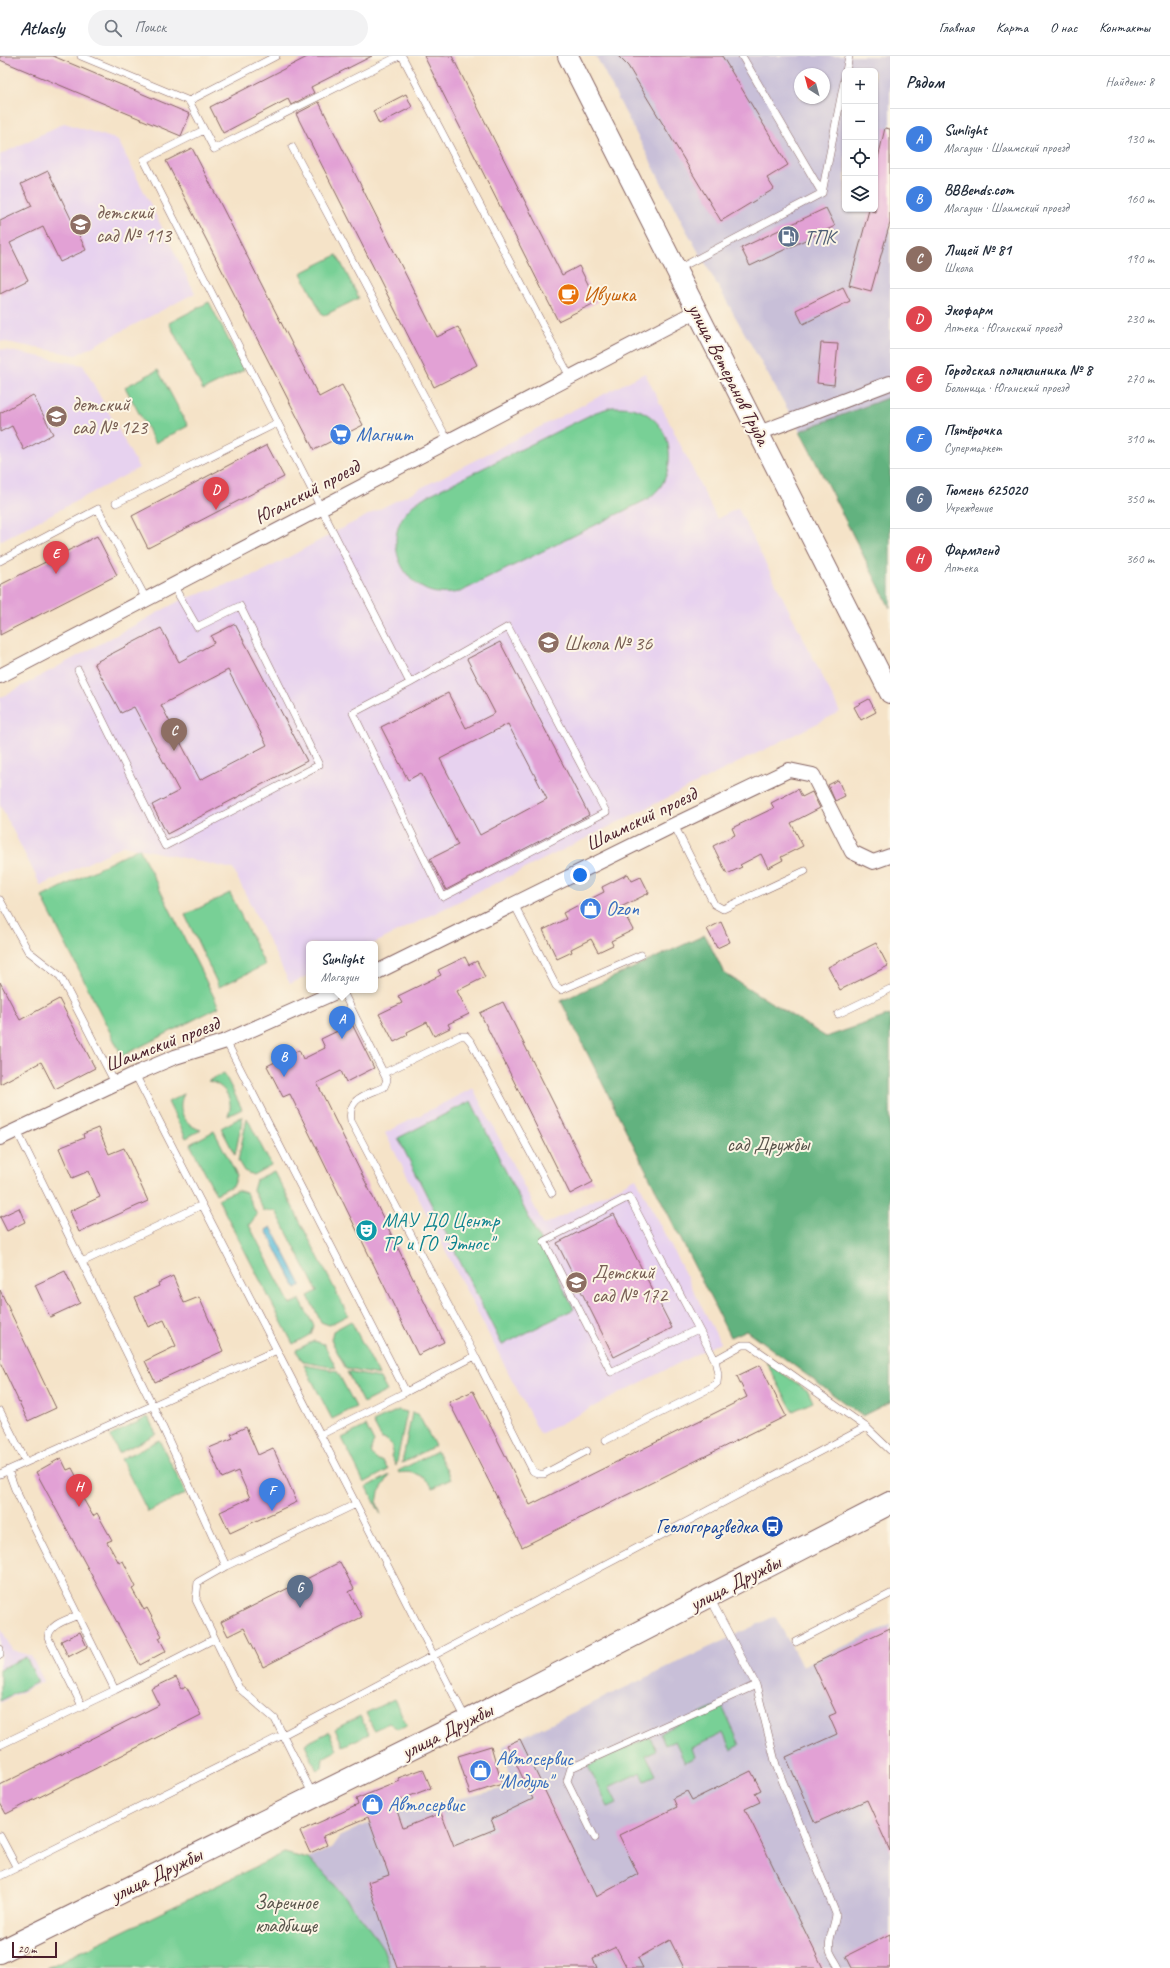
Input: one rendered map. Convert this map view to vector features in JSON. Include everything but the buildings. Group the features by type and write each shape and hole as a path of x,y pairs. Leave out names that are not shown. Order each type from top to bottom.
{"main road":[{"name":"улица Ветеранов Труда","path":"568,56 890,693"},
{"name":"улица Дружбы","path":"0,1952 467,1721 890,1503"}],"street":[{"name":"Юганский проезд","path":"0,676 697,311"},
{"path":"759,433 890,383"},
{"name":"Шаимский проезд","path":"378,972 674,825 789,770 813,775 852,852 874,862 890,856"},
{"name":"Шаимский проезд","path":"0,1138 135,1074 175,1057 226,1041 334,993"}],"lane":[{"path":"81,56 189,101 214,149 400,56 570,378"},
{"path":"189,101 276,56"},
{"path":"742,56 822,193"},
{"path":"847,68 849,56"},
{"path":"822,193 842,92"},
{"path":"204,130 144,160 410,682"},
{"path":"292,147 448,441"},
{"path":"676,270 822,193"},
{"path":"116,503 277,423"},
{"path":"0,561 98,510 146,599"},
{"path":"78,670 165,846 319,765 240,606 197,627 173,585"},
{"path":"508,627 606,812 443,897 353,714 410,682 508,627"},
{"path":"674,825 714,904 719,908 723,909 806,870"},
{"path":"0,900 28,951 60,976 115,1083"},
{"path":"514,904 556,986 561,990 641,954"},
{"path":"838,1014 890,989"},
{"path":"343,993 387,1080 384,1087 353,1102 349,1110 351,1120 475,1356 533,1471 539,1474 544,1474 587,1451"},
{"path":"384,1073 460,1036 466,1036 552,1193"},
{"path":"226,1041 406,1392"},
{"path":"135,1074 467,1721"},
{"path":"17,1131 153,1406 226,1566"},
{"path":"606,1440 712,1387 716,1383 718,1374 715,1360 629,1197 544,1241 611,1372 698,1329"},
{"path":"82,1262 202,1205"},
{"path":"715,1360 742,1345 750,1346 866,1427 890,1450"},
{"path":"0,1474 277,1350"},
{"path":"320,1436 475,1356"},
{"path":"0,1411 26,1462"},
{"path":"0,1876 283,1735 866,1427"},
{"path":"8,1470 115,1690"},
{"path":"313,1797 274,1719 239,1688 196,1600 198,1582 226,1566 356,1504"},
{"path":"796,1642 890,1594"},
{"path":"709,1596 756,1685 776,1765 836,1914 835,1925 831,1936 830,1950 839,1968"},
{"path":"78,1614 53,1627 48,1632 48,1638 82,1706"},
{"path":"0,1745 115,1690 214,1639"},
{"path":"0,1649 0,1655"},
{"path":"596,1838 567,1781 571,1768 756,1685"},
{"path":"0,1836 17,1868"}],"shaded area":[{"path":"596,56 890,56 890,397 800,431 685,228"},
{"name":"детский сад № 113","path":"64,123 118,140 195,293 76,355 0,341 0,155"},
{"name":"детский сад № 123","path":"0,349 83,365 139,468 0,541"},
{"name":"Школа № 36","path":"645,373 717,519 738,508 840,712 378,942 306,941 306,976 290,984 233,869 124,845 41,886 0,805 0,698 181,600 258,574 335,532"},
{"name":"Детский сад № 172","path":"473,1088 544,1225 636,1178 720,1342 540,1434 385,1133"},
{"path":"775,1616 802,1666 890,1625 890,1968 390,1968 383,1948 308,1859 331,1848 339,1837 402,1807 453,1800 511,1787 503,1746"},
{"path":"0,1626 12,1650 31,1656 44,1681 0,1703"}],"green space":[{"path":"337,255 359,298 323,316 301,273"},
{"path":"209,302 244,370 203,390 169,323"},
{"path":"158,370 188,426 155,443 125,387"},
{"path":"890,397 890,608 800,431"},
{"path":"612,407 633,408 645,413 654,419 661,427 665,436 669,456 666,476 661,486 648,499 460,592 435,593 426,590 412,580 399,560 396,549 396,538 398,527 403,516 412,506 423,498 596,412"},
{"path":"139,848 219,1007 122,1056 42,897"},
{"path":"230,893 265,965 219,987 185,915"},
{"name":"сад Дружбы","path":"705,935 724,973 826,1037 890,1015 890,1402 862,1416 746,1330 730,1337 561,1001"},
{"path":"224,1073 242,1109 228,1116 230,1104 227,1094 219,1085 208,1081"},
{"path":"184,1094 181,1105 183,1116 195,1128 201,1130 186,1138 168,1102"},
{"path":"471,1101 574,1309 502,1345 398,1138"},
{"path":"243,1116 235,1155 221,1128"},
{"path":"247,1118 271,1165 253,1175 244,1171 238,1161"},
{"path":"214,1131 237,1175 234,1185 216,1194 190,1144"},
{"path":"274,1171 348,1315 329,1325 321,1322 308,1296 317,1291 276,1211 264,1211 253,1190 256,1180"},
{"path":"237,1190 246,1193 257,1215 249,1225 290,1304 300,1300 314,1326 311,1334 293,1344 218,1199"},
{"path":"351,1321 379,1375 346,1369 331,1340 333,1331"},
{"path":"314,1341 324,1344 336,1368 303,1362 296,1350"},
{"path":"766,1362 808,1391 813,1402 793,1411"},
{"path":"304,1365 337,1371 356,1407 332,1419"},
{"path":"347,1372 380,1378 387,1391 363,1403"},
{"path":"398,1410 407,1412 396,1466 391,1456 393,1450 390,1443 382,1439 373,1422"},
{"path":"412,1413 418,1414 435,1446 402,1463"},
{"path":"148,1417 156,1434 119,1453 110,1436"},
{"path":"366,1426 374,1442 371,1449 373,1456 377,1460 383,1461 388,1470 364,1483 342,1438"},
{"path":"159,1440 186,1493 148,1512 121,1459"},
{"path":"437,1451 451,1479 433,1488 423,1477 419,1475 410,1472 399,1473 398,1471"},
{"path":"390,1475 379,1492 377,1503 381,1515 367,1487"},
{"path":"26,1657 38,1682 0,1701 0,1669"},
{"path":"394,1699 407,1725 398,1729 389,1723 374,1730 366,1713"},
{"path":"721,1704 740,1745 731,1750 723,1733 692,1748 695,1757 685,1762 675,1741 665,1745 660,1733"},
{"path":"360,1716 369,1734 343,1746 335,1729"},
{"path":"329,1732 337,1750 323,1758 322,1768 317,1771 305,1744"},
{"path":"650,1737 656,1750 646,1755 656,1775 645,1780 641,1772 609,1787 617,1803 608,1807 588,1766"},
{"name":"Заречное кладбище","path":"284,1853 308,1859 329,1878 371,1930 383,1948 390,1968 47,1968"}],"water":[{"path":"271,1227 301,1285 296,1288 266,1230"}],"place":[{"name":"детский сад № 113","path":"80,224"},
{"name":"ТПК","path":"788,237"},
{"name":"Ивушка","path":"569,294"},
{"name":"детский сад № 123","path":"56,416"},
{"name":"Магнит","path":"340,434"},
{"name":"Экофарм","path":"216,510"},
{"name":"Городская поликлиника № 8","path":"56,574"},
{"name":"Школа № 36","path":"549,643"},
{"name":"Лицей № 81","path":"174,751"},
{"name":"Ozon","path":"591,908"},
{"name":"Sunlight","path":"342,1039"},
{"name":"BBBends.com","path":"284,1077"},
{"name":"МАУ ДО Центр ТР и ГО \"Этнос\"","path":"367,1231"},
{"name":"Детский сад № 172","path":"576,1283"},
{"name":"Фармленд","path":"79,1507"},
{"name":"Пятёрочка","path":"272,1511"},
{"name":"Геологоразведка","path":"773,1526"},
{"name":"Тюмень 625020","path":"300,1608"},
{"name":"Автосервис \"Модуль\"","path":"480,1770"},
{"name":"Автосервис","path":"372,1804"}]}
